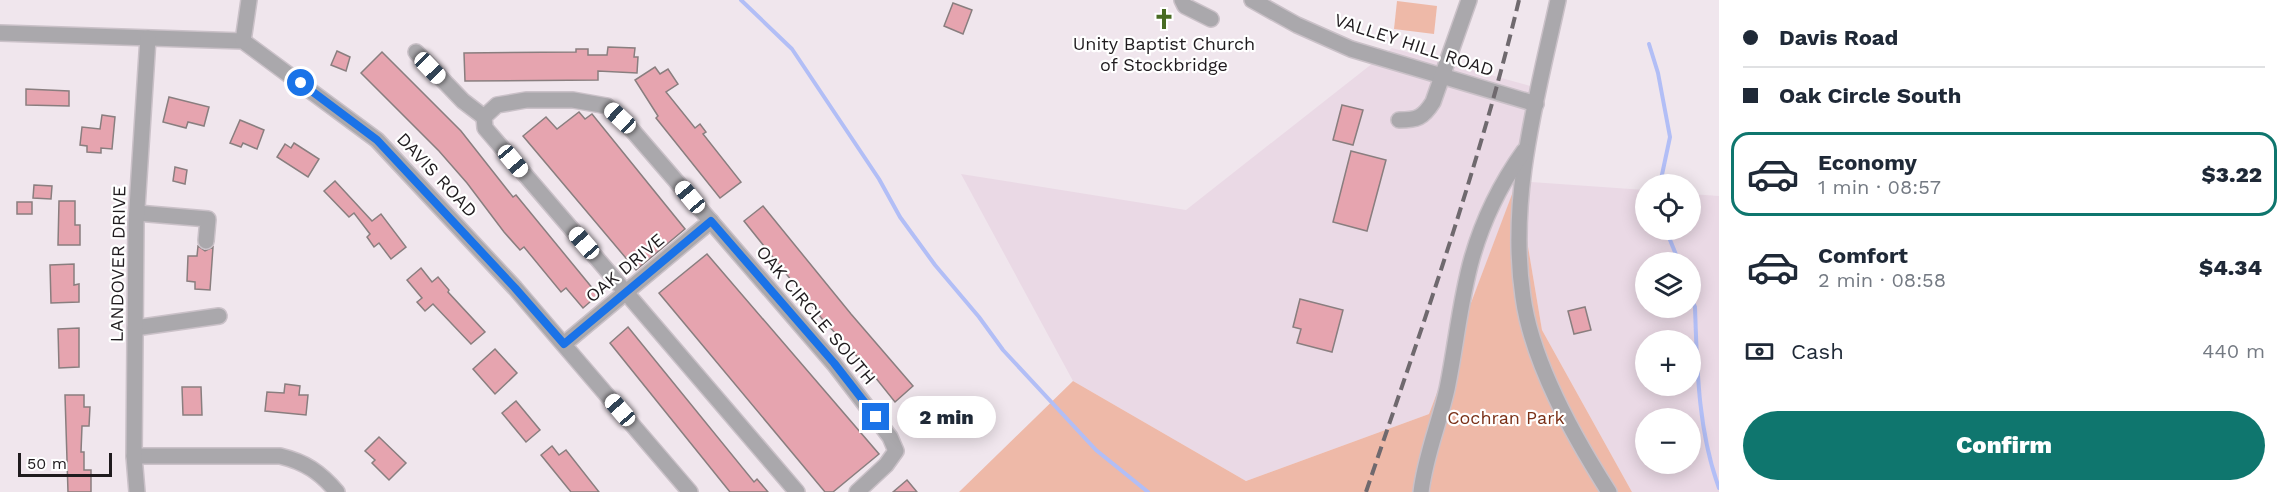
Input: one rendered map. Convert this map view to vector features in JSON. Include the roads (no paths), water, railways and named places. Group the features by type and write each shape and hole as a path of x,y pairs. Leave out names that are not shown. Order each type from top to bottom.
{"street":[{"path":"0,33 243,41 249,0"},
{"path":"1182,0 1185,6 1211,20"},
{"name":"VALLEY HILL ROAD","path":"1252,0 1297,25 1351,49 1536,104"},
{"path":"1399,120 1415,120 1427,112 1433,102 1469,0"},
{"path":"1558,0 1526,148 1519,237 1523,299 1545,374 1609,492"},
{"name":"LANDOVER DRIVE","path":"137,492 134,456 137,213 148,38"},
{"name":"DAVIS ROAD","path":"243,41 377,140 515,288 690,492"},
{"path":"416,52 463,101 484,117 485,128 797,492"},
{"path":"484,117 497,105 526,100 573,100 607,106 632,130 711,221"},
{"path":"1421,492 1423,471 1446,392 1472,259 1486,219 1510,170 1526,148"},
{"path":"137,213 208,219 206,241"},
{"name":"OAK DRIVE","path":"564,344 711,221"},
{"name":"OAK CIRCLE SOUTH","path":"711,221 834,363 890,437 896,451 886,465 857,492"},
{"path":"135,328 219,316"},
{"path":"134,456 280,456 301,462 322,477 337,492"}],"waterway":[{"path":"741,0 792,49 879,179 900,217 1003,350 1096,450 1148,492"},
{"path":"1649,44 1658,73 1670,137 1662,174"},
{"path":"1670,240 1675,252"},
{"path":"1695,318 1703,422 1719,488"}],"railway":[{"path":"1366,492 1468,186 1519,0"}],"place":[{"name":"Unity Baptist Church of Stockbridge","path":"1164,19"}],"park label":[{"name":"Cochran Park","path":"1506,418"}]}
